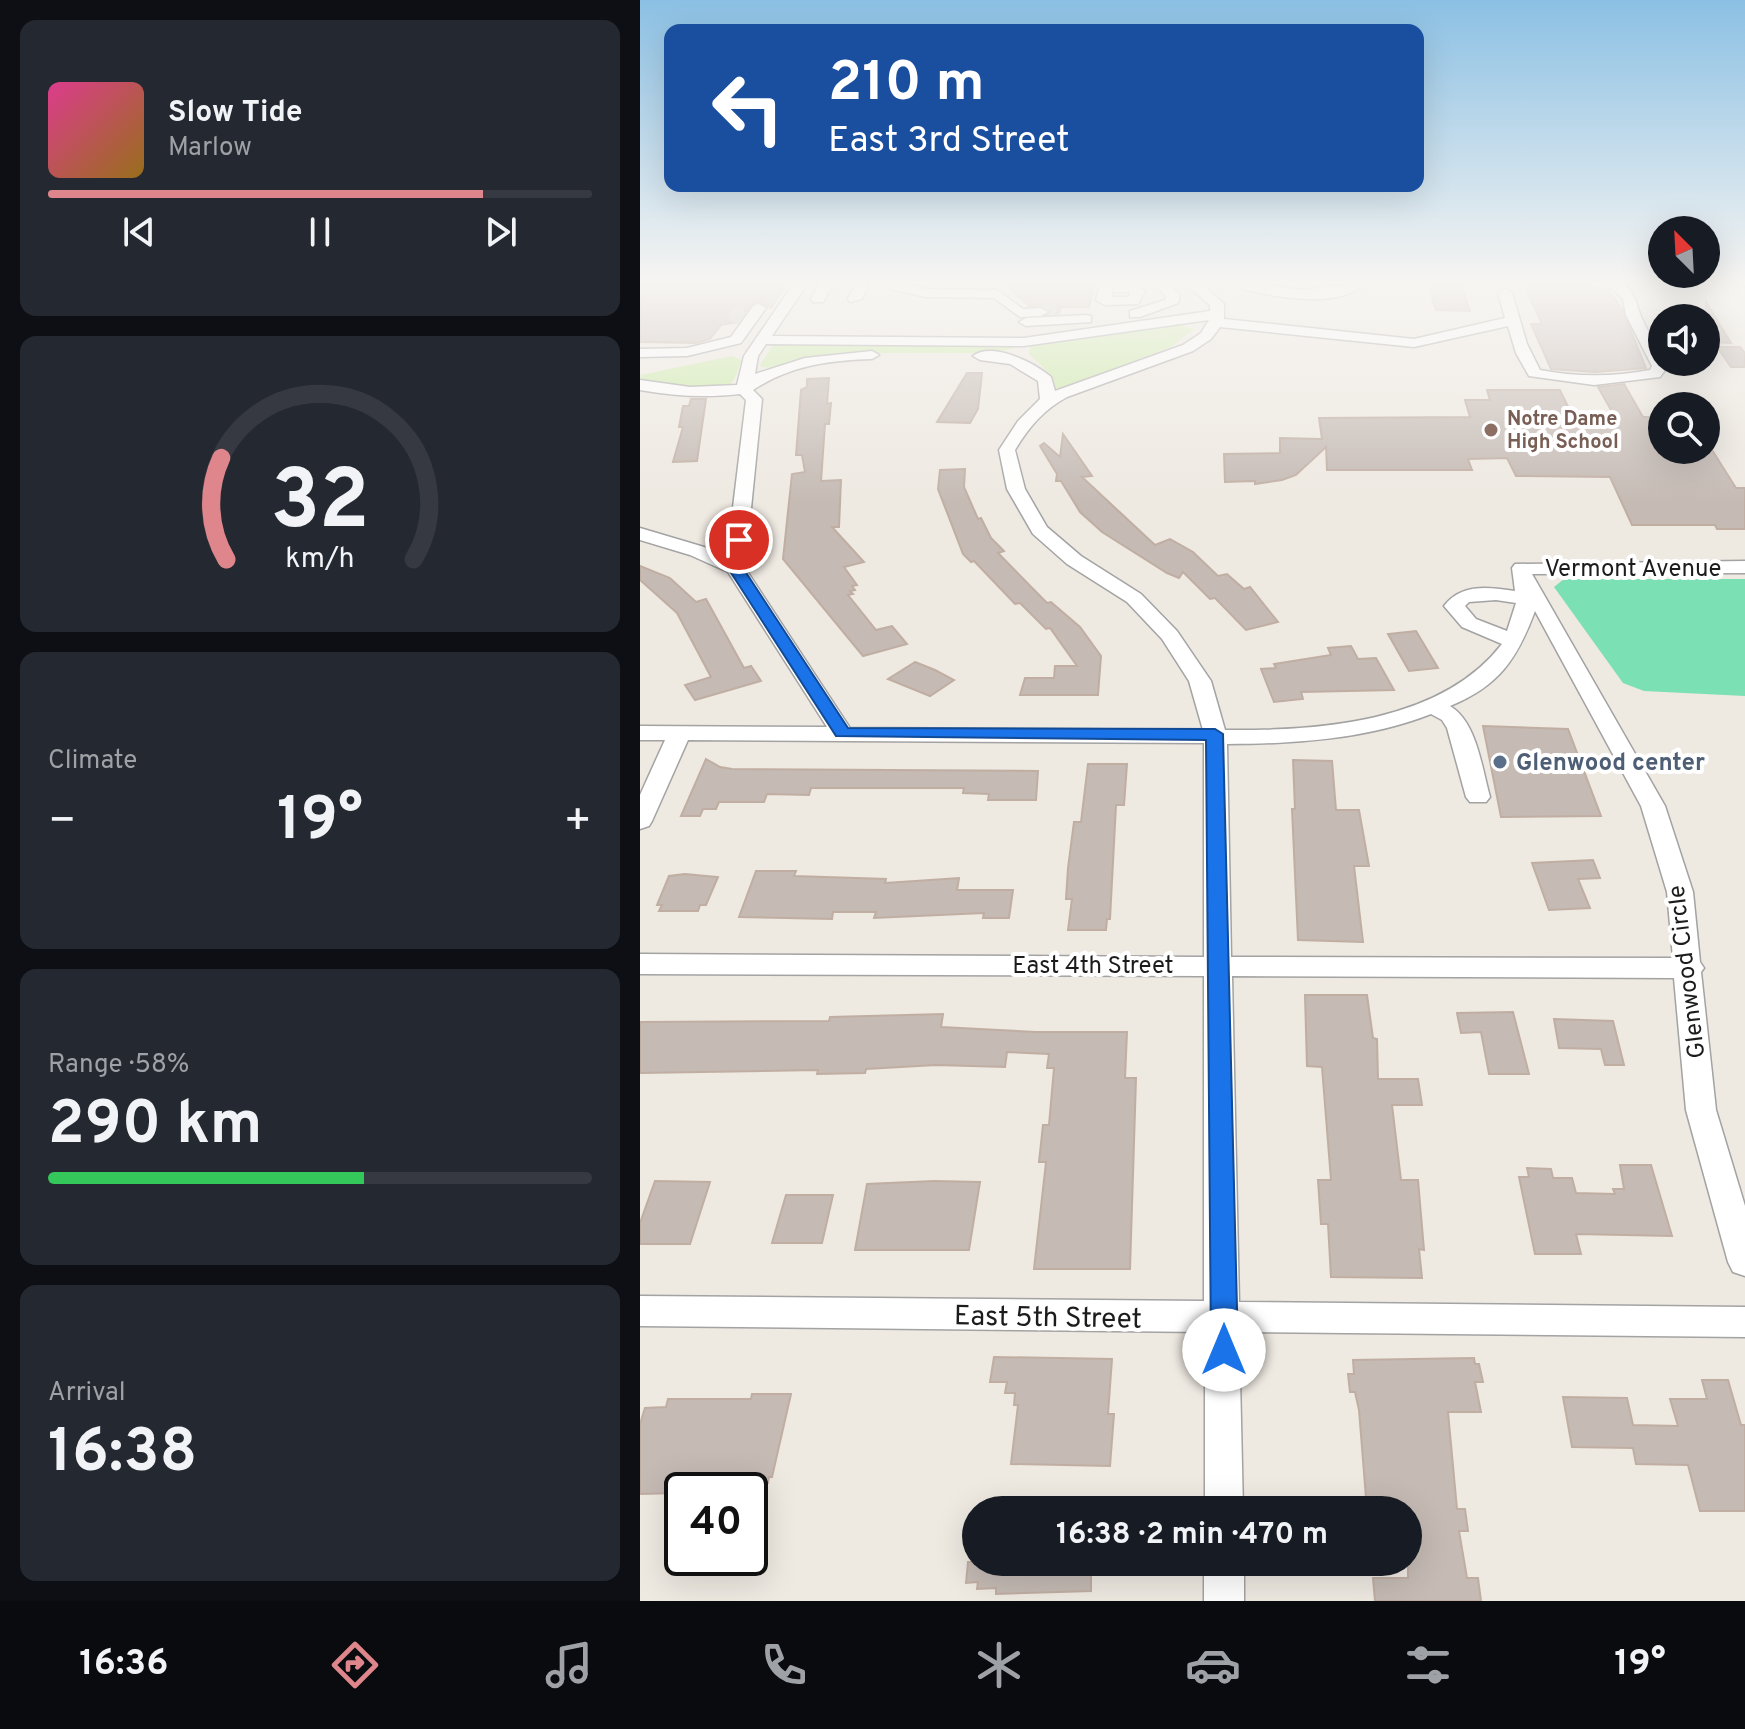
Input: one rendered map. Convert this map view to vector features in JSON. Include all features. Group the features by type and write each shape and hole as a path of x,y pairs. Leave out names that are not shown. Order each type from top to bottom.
{"street":[{"path":"640,368 694,355"},
{"path":"744,389 752,355"},
{"path":"640,385 663,390 744,389 765,375 825,358 866,355 1010,357 1032,367 1046,380 1048,401"},
{"path":"1170,355 1048,401 1022,423 1007,450 1016,489 1040,530 1074,560 1134,598 1170,635 1200,681 1215,734 1224,1496"},
{"path":"1525,355 1534,373 1635,378 1655,374 1660,366 1654,355"},
{"path":"735,568 754,399 744,389"},
{"path":"640,534 697,551 735,568 842,733"},
{"name":"Vermont Avenue","path":"1522,568 1745,567"},
{"path":"640,733 1215,734 1261,737 1380,722 1453,698 1487,675 1521,629 1526,607 1522,568"},
{"name":"Glenwood Circle","path":"1522,568 1653,806 1680,892 1690,968 1701,1110 1745,1262"},
{"path":"1513,641 1469,623 1454,606 1463,596 1496,594 1525,598"},
{"path":"1432,705 1451,716 1458,728 1478,797"},
{"path":"640,821 679,735"},
{"name":"East 4th Street","path":"640,964 1690,968"},
{"name":"East 5th Street","path":"640,1311 1745,1322"},
{"path":"1224,1576 1224,1601"}],"green space":[{"path":"766,355 844,355 778,368 760,365"},
{"path":"1030,355 1151,355 1064,388 1056,388 1052,376"},
{"path":"732,356 741,360 732,382 723,387 686,388 640,380 641,375"},
{"path":"1564,579 1745,579 1745,696 1644,691 1623,683 1554,587"}],"building":[{"path":"1545,355 1641,355 1646,368 1595,372 1551,369"},
{"path":"1722,355 1745,355 1745,367 1731,367"},
{"path":"967,373 982,373 978,409 970,423 937,422"},
{"path":"829,378 827,404 831,403 829,424 825,424 821,481 841,480 839,527 832,527 864,562 844,567 857,585 852,586 855,590 850,591 853,594 848,595 876,630 892,626 907,644 863,656 783,559 792,474 805,472 802,455 796,455 801,390 807,387 807,379"},
{"name":"Notre Dame High School","path":"1624,384 1643,417 1648,417 1648,464 1720,463 1736,488 1745,488 1745,529 1717,529 1715,525 1632,525 1610,477 1516,476 1507,458 1468,459 1472,470 1327,470 1326,447 1296,475 1282,480 1255,484 1255,481 1225,482 1224,454 1280,453 1280,438 1322,439 1319,418 1470,417 1465,400 1490,400 1487,390 1560,390 1573,417 1615,417 1598,387"},
{"path":"691,399 706,399 697,461 673,462 683,427 679,427 683,406 689,406"},
{"path":"1063,434 1092,476 1082,477 1155,545 1170,539 1193,552 1218,576 1227,574 1244,589 1250,587 1278,622 1246,630 1215,598 1210,599 1183,572 1179,578 1167,573 1102,532 1080,512 1061,481 1056,481 1057,474 1040,446 1044,443 1060,457"},
{"path":"965,469 964,487 978,519 981,518 991,538 1004,551 998,553 1047,603 1051,602 1080,627 1101,656 1098,695 1020,695 1025,678 1054,678 1055,666 1077,666 1050,628 1046,629 1020,603 1015,604 974,561 971,562 963,554 938,489 940,470"},
{"path":"640,566 670,578 696,602 706,599 744,668 751,666 761,681 695,700 685,685 711,677 677,613 640,580"},
{"path":"1416,631 1438,668 1409,671 1388,634"},
{"path":"1351,646 1358,659 1376,658 1394,690 1301,692 1303,699 1274,702 1261,669 1331,655 1328,648"},
{"path":"915,662 954,680 930,696 888,679"},
{"path":"1483,726 1568,729 1601,816 1501,817"},
{"path":"706,759 720,767 732,769 1038,771 1036,800 988,800 989,794 963,793 964,788 811,788 809,795 767,794 764,802 719,802 716,809 703,809 700,816 681,816"},
{"path":"1293,760 1332,761 1336,810 1359,810 1369,866 1354,866 1363,942 1298,940"},
{"path":"1088,764 1127,764 1124,805 1116,805 1110,919 1107,919 1106,930 1068,930 1072,899 1066,899 1068,868 1074,822 1081,822"},
{"path":"1593,860 1600,878 1578,879 1590,908 1549,910 1532,863"},
{"path":"756,871 796,871 794,876 886,879 885,883 959,878 957,890 1013,890 1009,918 983,918 984,913 874,918 876,912 833,912 832,919 739,917"},
{"path":"669,876 718,877 706,905 700,905 698,911 659,911 662,905 657,905"},
{"path":"1305,995 1367,995 1373,1038 1377,1039 1378,1079 1418,1079 1422,1105 1392,1105 1401,1180 1418,1180 1424,1250 1419,1249 1422,1278 1331,1277 1328,1224 1321,1224 1318,1180 1331,1180 1322,1067 1307,1066"},
{"path":"1513,1012 1529,1074 1489,1074 1481,1032 1461,1033 1457,1013"},
{"path":"943,1014 941,1027 1036,1032 1127,1032 1125,1078 1136,1078 1130,1269 1034,1269 1046,1162 1039,1162 1043,1125 1049,1125 1054,1068 1047,1068 1049,1054 1007,1052 1005,1067 936,1065 866,1069 865,1073 817,1074 818,1070 640,1073 640,1022 829,1021 830,1017"},
{"path":"1554,1019 1613,1021 1624,1065 1605,1065 1601,1049 1559,1048"},
{"path":"1620,1165 1651,1165 1672,1236 1576,1234 1581,1254 1535,1254 1519,1177 1529,1177 1527,1168 1551,1169 1553,1178 1572,1178 1576,1193 1615,1194 1613,1189 1624,1189"},
{"path":"655,1181 710,1182 690,1244 640,1244 640,1223"},
{"path":"980,1182 969,1250 855,1250 867,1184"},
{"path":"786,1195 833,1195 822,1243 772,1243"},
{"path":"994,1357 1112,1359 1108,1414 1114,1414 1110,1466 1011,1464 1018,1405 1014,1405 1015,1393 1005,1393 1007,1382 990,1382"},
{"path":"1474,1358 1475,1364 1479,1364 1483,1382 1475,1382 1481,1412 1448,1412 1457,1509 1465,1509 1468,1531 1459,1531 1467,1578 1478,1578 1481,1601 1375,1601 1373,1578 1422,1576 1422,1496 1366,1496 1359,1410 1355,1392 1350,1392 1348,1374 1354,1374 1353,1360"},
{"path":"1702,1380 1728,1380 1741,1425 1745,1425 1745,1511 1700,1511 1688,1465 1636,1464 1633,1448 1572,1447 1563,1397 1627,1398 1633,1425 1678,1426 1670,1399 1707,1399"},
{"path":"752,1394 791,1394 768,1483 768,1472 664,1472 664,1493 640,1494 640,1424 645,1408 666,1407 668,1399 751,1399"},
{"path":"967,1576 1091,1576 1091,1591 996,1594 996,1588 977,1589 978,1582 966,1583"}],"place":[{"name":"Notre Dame High School","path":"1491,430"},
{"name":"Glenwood center","path":"1500,762"}],"route":[{"path":"739,540 735,568 842,733 1215,734 1224,1350"}]}
